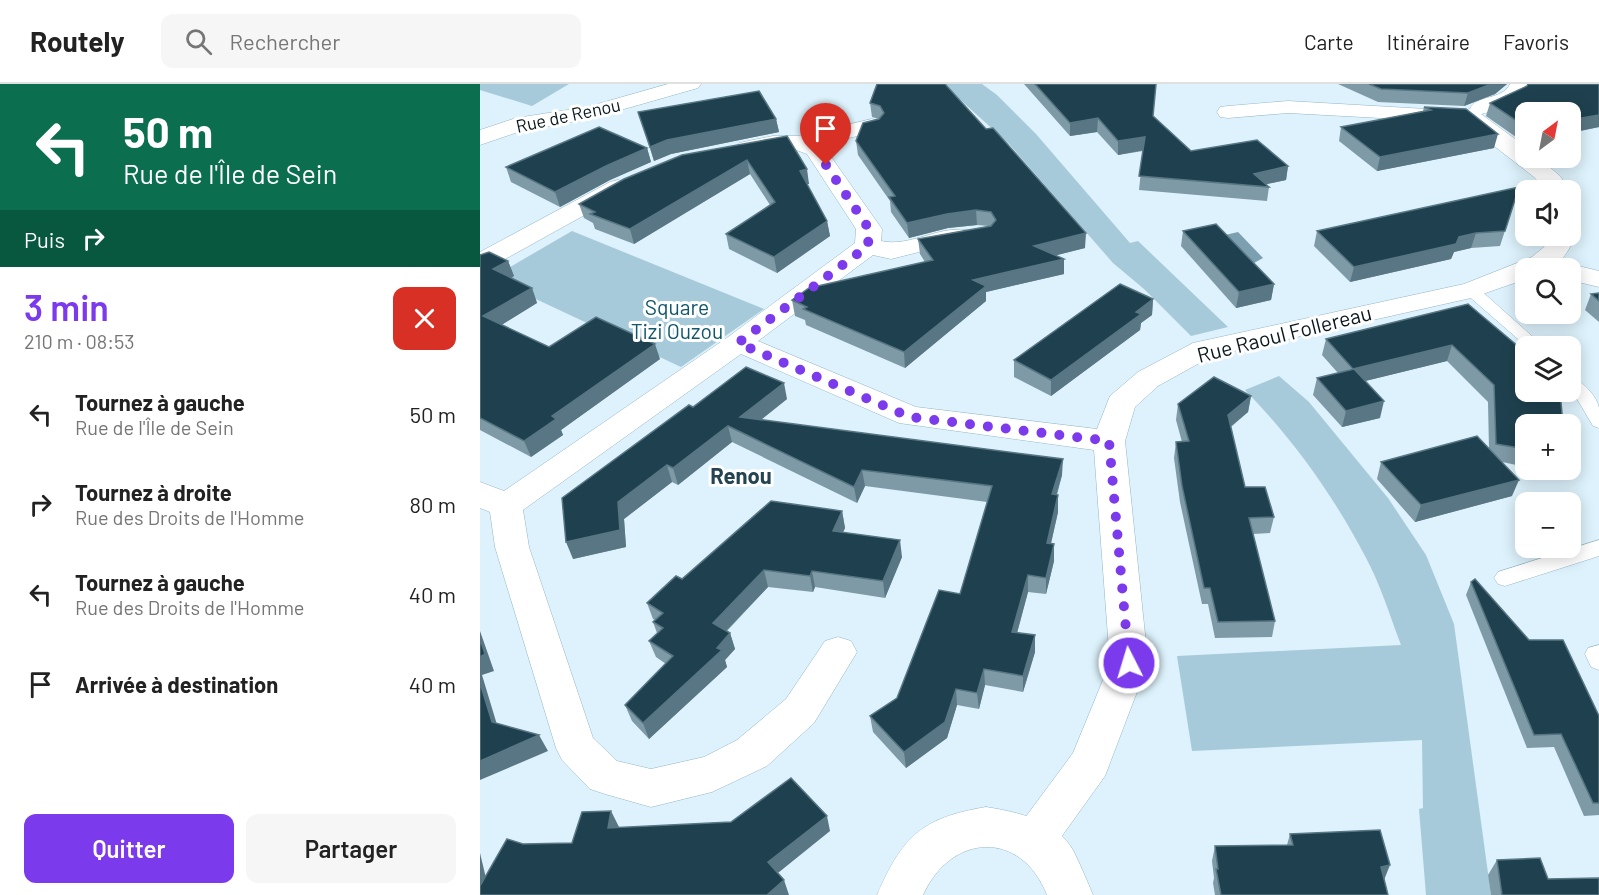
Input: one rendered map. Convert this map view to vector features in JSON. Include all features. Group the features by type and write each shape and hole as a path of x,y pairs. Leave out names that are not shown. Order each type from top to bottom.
{"street":[{"name":"Rue de Renou","path":"480,138 516,125 589,113 691,84"},
{"path":"1228,112 1288,107 1469,115 1483,106 1511,98 1518,92 1520,84"},
{"path":"1469,115 1476,124 1550,180"},
{"path":"724,152 780,141 804,141 872,126"},
{"path":"804,141 815,149 869,229 868,246"},
{"path":"480,262 619,186 639,178"},
{"path":"838,652 800,711 752,753 712,774 651,788 605,776 576,748 512,547 493,500 738,343 868,246 891,251 943,238 982,234"},
{"name":"Rue Raoul Follereau","path":"1549,258 1556,252 1558,246"},
{"name":"Rue Raoul Follereau","path":"1034,840 1090,763 1129,663 1109,441 1121,403 1148,379 1203,349 1471,290 1515,275"},
{"path":"1581,275 1599,279"},
{"path":"738,343 910,417 1109,441"},
{"path":"900,895 905,878 920,856 939,840 962,830 987,826 1012,830 1034,840 1052,856 1059,866 1065,876 1070,895"}],"lane":[{"path":"1471,290 1524,336"},
{"path":"1581,393 1599,422"},
{"path":"1504,578 1599,548"},
{"path":"1599,654 1596,654 1599,661"}],"green space":[{"path":"480,84 569,84 532,106 480,90"},
{"path":"943,84 982,84 997,95 1036,134 1130,243 1138,241 1228,327 1191,336 1144,289 1113,263 1009,144"},
{"name":"Square Tizi Ouzou","path":"572,231 764,309 681,367 491,278"},
{"path":"1279,376 1309,402 1388,498 1426,555 1454,624 1491,895 1426,895 1419,809 1423,808 1422,740 1192,751 1177,656 1401,645 1375,577 1340,511 1296,448 1245,390"}],"shaded area":[{"path":"1238,232 1263,258 1254,263 1243,260 1221,236"}],"building":[{"path":"877,84 945,84 986,129 993,128 1086,233 1034,246 1064,259 973,280 986,286 904,352 803,309 807,307 792,300 809,288 933,260 918,239 991,226 996,220 991,212 976,210 907,223 889,197 895,196 856,141 863,123 879,119 884,113 880,106 870,103"},
{"path":"1035,84 1156,84 1153,116 1191,151 1257,140 1288,166 1254,174 1269,187 1139,176 1145,137 1118,141 1098,118 1070,123"},
{"path":"1369,84 1491,84 1468,93 1381,89"},
{"path":"1528,84 1599,84 1599,115 1581,118 1581,102 1515,102 1515,120 1490,103"},
{"path":"759,91 776,119 667,140 650,147 638,112"},
{"path":"1424,107 1466,109 1498,134 1380,157 1341,127 1431,110"},
{"path":"599,127 647,148 555,192 506,167"},
{"path":"787,136 807,169 800,171 827,221 774,257 726,234 775,202 747,160 630,229 590,214 595,212 579,204 624,179 682,155"},
{"path":"1515,188 1515,200 1505,231 1459,237 1456,244 1354,267 1317,231"},
{"path":"1216,224 1274,284 1239,292 1183,231"},
{"path":"489,252 508,261 493,269 532,288 483,316 549,347 596,317 655,344 552,416 556,419 524,441 480,418 480,255"},
{"path":"1120,284 1153,299 1136,312 1141,314 1051,380 1014,360"},
{"path":"1599,293 1599,301 1591,294"},
{"path":"1468,304 1515,344 1515,402 1561,402 1562,414 1515,414 1515,447 1496,444 1494,385 1452,345 1353,369 1326,339"},
{"path":"746,367 784,383 740,417 1063,459 1052,494 1058,495 1047,543 1054,544 1046,578 1028,575 1012,632 1035,635 1023,676 984,669 977,693 956,689 945,722 904,752 870,716 897,698 939,590 960,594 992,486 862,470 854,487 728,426 673,468 667,465 618,502 620,530 566,542 562,498 689,405 693,407"},
{"path":"1354,369 1384,401 1346,411 1317,378"},
{"path":"1214,377 1251,396 1228,415 1245,487 1265,487 1274,517 1249,518 1275,621 1218,622 1210,588 1204,588 1182,486 1176,442 1189,441 1178,404"},
{"path":"1477,436 1515,476 1515,480 1519,480 1421,505 1381,462"},
{"path":"771,501 842,511 833,531 900,540 883,581 812,571 810,576 764,570 713,623 730,633 717,648 722,650 643,723 625,705 673,656 649,641 663,628 653,622 663,613 647,603 676,576 682,579"},
{"path":"1475,579 1529,640 1563,640 1599,716 1599,803 1593,803 1561,734 1534,735 1471,582"},
{"path":"480,639 485,654 480,657"},
{"path":"480,683 492,722 539,735 480,761"},
{"path":"791,778 827,816 768,862 784,880 767,895 480,895 480,886 507,839 523,844 572,843 582,812 611,811 608,828 731,822"},
{"path":"1380,830 1390,865 1381,867 1388,895 1221,895 1216,869 1218,869 1215,846 1293,845 1290,834"},
{"path":"1540,858 1548,879 1599,878 1599,895 1502,895 1497,860"}],"district":[{"name":"Renou","path":"741,475"}],"route":[{"path":"826,165 869,229 868,246 738,343 910,417 1109,441 1129,663"}]}
